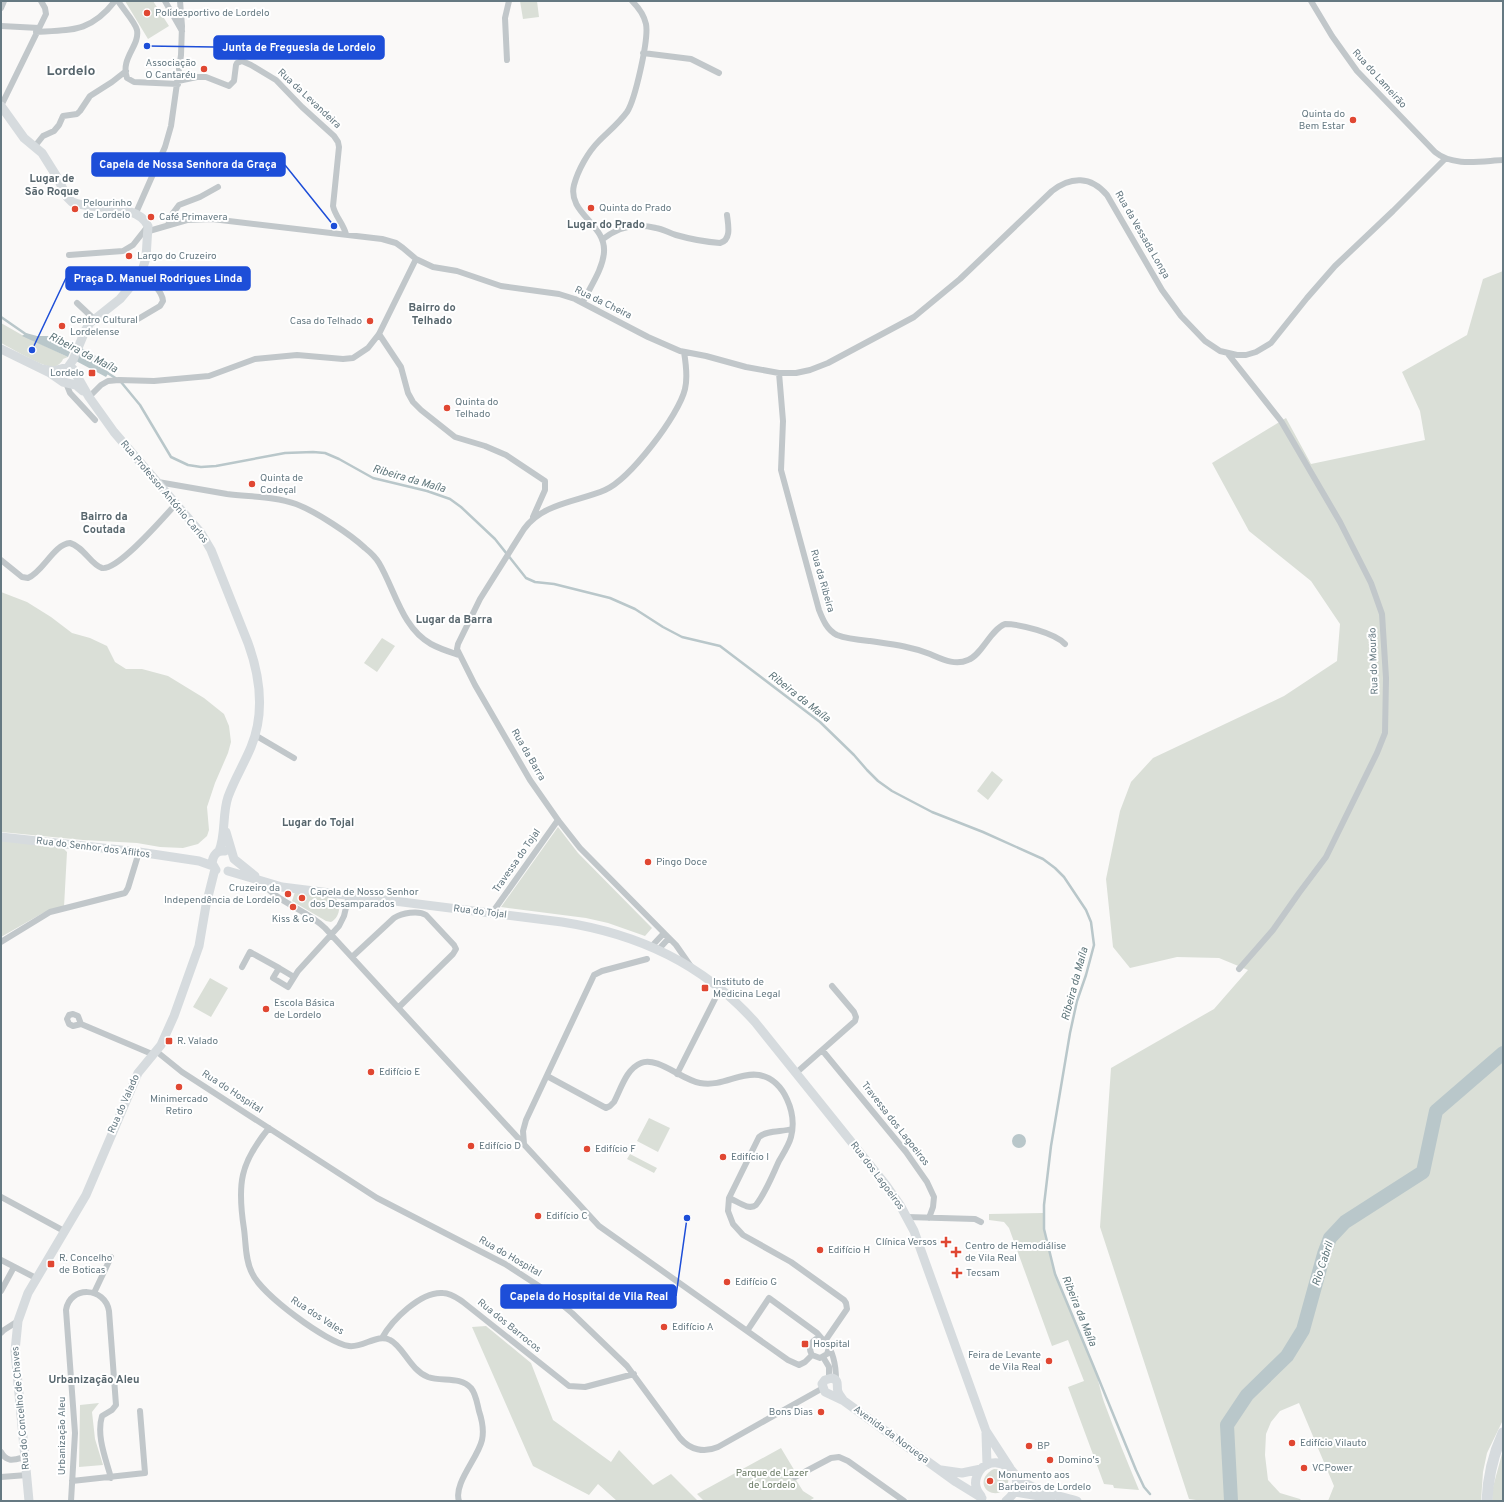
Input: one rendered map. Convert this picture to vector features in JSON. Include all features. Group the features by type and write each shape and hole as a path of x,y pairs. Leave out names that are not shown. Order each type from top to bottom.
{"highway":[{"path":"1487,1501 1489,1474 1492,1461 1503,1433"}],"main road":[{"path":"1,106 24,138 35,146 45,157 57,176 67,197 72,202 123,210 136,215 145,222 148,229 145,266 141,274 120,299 94,319 87,327 70,367 73,381 65,382"},
{"path":"1,349 65,382 78,386 89,397"},
{"path":"42,369 53,371 70,367"},
{"path":"65,382 60,373 70,367"},
{"path":"70,367 89,397"},
{"name":"Rua Professor António Carlos","path":"89,397 131,453 158,482 208,544 254,658 260,705 259,719 255,735 228,796 224,820"},
{"path":"224,820 223,839 218,852 212,859 214,868 221,872 227,872"},
{"path":"212,886 216,878 227,872 233,866 233,857 224,820"},
{"name":"Rua do Senhor dos Aflitos","path":"1,837 139,852 202,862 214,868"},
{"path":"185,860 227,851 260,881"},
{"name":"Rua do Valado","path":"64,1232 90,1187 138,1073 163,1041 174,1016 198,950 206,905 212,886 214,868"},
{"name":"Rua do Tojal","path":"227,872 282,887 556,921 592,927 655,948 693,968"},
{"name":"Rua dos Lagoeiros","path":"693,968 720,989 750,1016 890,1189 914,1231 986,1431 1013,1472"},
{"name":"Rua do Concelho de Chaves","path":"29,1501 15,1351 18,1321 25,1299 64,1232"},
{"path":"833,1379 838,1385 830,1391 823,1382 833,1379"},
{"name":"Avenida da Noruega","path":"830,1391 956,1482 984,1499"},
{"name":"Rua dos Lagoeiros","path":"984,1499 976,1486 976,1480 984,1467 986,1431"},
{"name":"Avenida da Noruega","path":"938,1469 962,1473 993,1463 999,1463 1005,1465 1013,1472"},
{"path":"1013,1472 1016,1480 1011,1497 1072,1501"},
{"path":"1013,1472 1021,1481 1036,1488 1077,1501"}],"street":[{"path":"1,8 4,1"},
{"path":"1,106 46,14 45,8 41,1"},
{"path":"1,26 38,30 73,30 84,27 103,14 115,1"},
{"path":"118,1 135,26 137,32 136,40 127,60 127,78 132,82 178,82"},
{"path":"164,1 182,31"},
{"path":"136,215 165,147 171,126 182,55 180,1"},
{"path":"507,60 505,18 509,1"},
{"path":"583,302 601,265 604,252 603,239 576,204 573,195 574,185 588,155 595,145 621,120 629,109 634,94 646,42 646,25 642,15 632,1"},
{"name":"Rua do Lameirão","path":"1311,1 1332,36 1357,71 1435,152 1445,158"},
{"path":"643,52 691,59 719,73"},
{"name":"Rua da Levandeira","path":"178,82 203,77 227,86 231,86 234,82 236,65 242,61 273,78 334,136 338,142 339,147 333,206 335,213 343,224 346,234"},
{"path":"35,146 43,136 54,132 63,116 77,114 90,96 126,71"},
{"path":"1228,354 1246,354 1256,352 1271,343 1335,266 1393,211 1445,158 1465,162 1503,160"},
{"name":"Rua da Vessada Longa","path":"779,373 800,373 819,367 909,320 960,278 1052,191 1063,183 1075,180 1090,182 1102,189 1113,205 1145,262 1172,304 1206,341 1220,351 1228,354"},
{"path":"168,225 173,211 180,205 218,188"},
{"path":"603,239 612,232 624,228 645,226 683,237 720,243 724,242 727,237 727,215"},
{"name":"Rua da Cheira","path":"148,229 187,220 212,219 389,240 403,248 416,259 434,267 457,271 501,286 560,294 583,302 648,337 675,349 746,367 779,373"},
{"path":"69,255 119,252 131,247 148,229"},
{"path":"89,397 101,385 108,382 154,381 210,376 247,361 272,356 296,355 350,359 364,351 379,334 416,259"},
{"path":"138,319 161,305 163,301 161,295 141,274"},
{"path":"77,303 94,319"},
{"path":"379,334 401,367 408,393 413,402 421,410 454,437 500,452 515,460 545,481 545,490 532,520"},
{"path":"460,655 457,649 480,599 510,551 532,520 537,515 548,509 610,488 626,475 660,434 682,396 686,385 684,352"},
{"name":"Rua do Mourão","path":"1228,354 1281,421 1340,522 1371,583 1382,614 1386,678 1385,733 1377,753 1326,857 1274,930 1239,968"},
{"name":"Rua da Ribeira","path":"779,373 783,421 781,470 819,610 824,623 830,630 836,635 848,638 910,647 953,662 966,661 972,658 998,628 1005,624 1037,631 1066,644"},
{"path":"65,382 70,393 95,420"},
{"path":"158,482 226,494 280,500 305,508 358,542 379,562 410,625 420,636 432,645 460,655"},
{"path":"1,560 22,577 29,578 62,546 70,543 80,548 98,566 102,568 108,567 117,563 128,554 176,504"},
{"name":"Rua da Barra","path":"460,655 475,685 530,780 558,820 580,848 682,952 693,968"},
{"path":"255,735 294,758"},
{"name":"Travessa do Tojal","path":"492,914 558,820"},
{"path":"1,942 50,912 125,893 139,852"},
{"path":"260,881 270,892 317,920 332,935 524,1145 605,1231 796,1364 802,1364 812,1355"},
{"path":"278,968 273,978 288,986 302,966 332,935 342,921 349,895"},
{"path":"352,957 399,915 416,913 426,915 456,949 453,954 399,1007"},
{"path":"655,948 664,933"},
{"path":"655,948 669,938"},
{"path":"242,967 250,952 294,977"},
{"path":"524,1145 523,1131 525,1122 594,975 602,971 647,959"},
{"path":"796,1073 856,1019 854,1012 832,986"},
{"path":"677,1074 720,989"},
{"name":"Rua do Hospital","path":"81,1024 154,1053 377,1198 500,1261 529,1279 555,1298 620,1358 634,1374 682,1441 691,1447 702,1450 710,1450 830,1391"},
{"name":"Travessa dos Lagoeiros","path":"822,1050 906,1152 927,1182 934,1197 933,1208 929,1218"},
{"path":"547,1076 606,1108 612,1104 631,1070 642,1062 654,1062 693,1081 708,1084 721,1083 750,1075 761,1076 768,1079 779,1087 787,1099 792,1114 790,1141 754,1206 750,1207 729,1198"},
{"name":"Rua dos Vales","path":"269,1128 251,1152 244,1167 243,1174 241,1210 248,1264 252,1275 264,1289 288,1311 340,1344 360,1346 382,1338"},
{"path":"792,1129 781,1132 767,1133 759,1137 729,1198 727,1208 729,1217 740,1233 791,1262 844,1300 847,1306 845,1312 824,1340"},
{"path":"1,1197 64,1232"},
{"path":"907,1217 975,1219 981,1222"},
{"path":"111,1257 94,1293 102,1297 107,1304 110,1318 116,1405 112,1410 102,1416 100,1429 101,1440 111,1478"},
{"path":"1,1260 36,1278"},
{"path":"1,1291 14,1267"},
{"name":"Urbanização Aleu","path":"71,1501 74,1411 66,1310 68,1302 75,1295 94,1293"},
{"name":"Rua dos Barrocos","path":"382,1338 395,1320 411,1306 431,1295 444,1293 454,1296 463,1302 569,1386 585,1387 634,1374"},
{"path":"747,1331 769,1298 817,1333 824,1340 835,1363 833,1379"},
{"path":"1,1334 4,1330 18,1321"},
{"path":"382,1338 386,1338 393,1342 413,1366 425,1376 435,1379 459,1381 468,1385 474,1393 482,1422 483,1436 481,1446 460,1486 457,1495 459,1501"},
{"path":"824,1340 816,1339 812,1343 810,1349 812,1355 817,1358 823,1357 827,1354 829,1348"},
{"path":"823,1357 833,1379"},
{"name":"Urbanização Aleu","path":"72,1481 145,1474 140,1410"},
{"path":"1,1452 6,1459 10,1461 25,1457"},
{"path":"795,1477 831,1458 839,1457 848,1461 904,1501"},
{"path":"1,1477 27,1475"}],"green space":[{"name":"Polidesportivo de Lordelo","path":"125,1 153,1 169,26 148,39"},
{"path":"520,1 537,1 539,17 523,19"},
{"path":"1503,271 1503,1420 1487,1453 1483,1472 1481,1501 1328,1501 1334,1486 1299,1403 1280,1411 1271,1422 1266,1434 1265,1455 1268,1480 1280,1493 1302,1501 1203,1501 1189,1499 1100,1227 1111,1068 1214,1009 1248,970 1219,958 1177,957 1130,968 1113,947 1106,879 1120,811 1131,782 1153,758 1284,696 1337,661 1340,624 1311,581 1249,531 1212,463 1286,418 1311,464 1425,440 1420,411 1402,372 1467,335 1483,279"},
{"path":"1,323 68,357 63,359 60,364 54,367 28,357 1,343"},
{"path":"1,592 27,602 51,617 72,633 90,638 107,646 115,662 126,669 142,669 168,676 204,698 224,714 229,726 231,742 207,807 209,830 207,836 198,844 183,848 160,847 137,843 83,840 1,832"},
{"path":"382,638 395,646 377,672 364,663"},
{"path":"992,771 1003,780 988,800 977,791"},
{"path":"558,827 578,853 652,928 645,936 608,923 586,918 501,907"},
{"path":"1,840 62,847 67,852 64,907 43,913 1,937"},
{"path":"295,892 336,898 339,905 338,915 331,922 326,921 292,901"},
{"path":"210,978 228,988 211,1017 193,1007"},
{"path":"649,1118 670,1128 658,1152 637,1141"},
{"path":"630,1154 657,1168 654,1173 627,1159"},
{"path":"1043,1213 1049,1253 1055,1272 1086,1346 1104,1402 1139,1490 1114,1488 1113,1485 1104,1484 1068,1387 1084,1381 1068,1340 1052,1346 1009,1228 1004,1222 989,1220 989,1214"},
{"path":"486,1326 531,1363 553,1420 611,1462 619,1450 653,1485 671,1474 698,1501 617,1501 598,1484 589,1495 533,1466 472,1327"},
{"path":"99,1403 92,1412 95,1439 103,1465 79,1467 80,1405"},
{"name":"Parque de Lazer de Lordelo","path":"781,1448 796,1473 796,1480 803,1491 814,1498 809,1501 704,1501 697,1494"},
{"path":"1503,1450 1503,1501 1492,1501 1493,1487"},
{"path":"994,1469 1002,1470 1007,1474 1008,1484 1005,1489 994,1493 985,1488 984,1479 988,1473"}],"water":[{"path":"26,333 37,336 49,336 73,345 68,357 22,336"},
{"path":"81,348 91,352 111,369 106,377 76,361"},
{"path":"1016,1134 1022,1134 1026,1138 1026,1144 1022,1148 1016,1148 1012,1144 1012,1138"}],"waterway":[{"name":"Ribeira da Maíla","path":"1,317 27,335"},
{"name":"Ribeira da Maíla","path":"106,372 117,379"},
{"name":"Ribeira da Maíla","path":"121,382 140,405 171,457 188,465 201,467 216,466 285,453 325,453 373,478 427,491 450,499 461,507 495,539 526,578 535,582 554,584 610,598 635,609 682,637 720,646 820,722 878,781 892,791 932,812 983,832 1043,859 1064,877 1086,910 1091,922 1094,945 1077,1001 1070,1033 1051,1146 1044,1205 1044,1229 1055,1274 1136,1470 1144,1487 1150,1494"},
{"name":"Rio Cabril","path":"1231,1501 1227,1425 1247,1395 1287,1356 1303,1330 1324,1254 1330,1238 1345,1222 1423,1172 1436,1111 1503,1053"}],"place":[{"name":"Polidesportivo de Lordelo","path":"147,13"},
{"name":"Junta de Freguesia de Lordelo","path":"147,46"},
{"name":"Associação O Cantaréu","path":"204,69"},
{"name":"Quinta do Bem Estar","path":"1353,120"},
{"name":"Quinta do Prado","path":"591,208"},
{"name":"Pelourinho de Lordelo","path":"75,209"},
{"name":"Café Primavera","path":"151,217"},
{"name":"Capela de Nossa Senhora da Graça","path":"334,226"},
{"name":"Largo do Cruzeiro","path":"129,256"},
{"name":"Casa do Telhado","path":"370,321"},
{"name":"Centro Cultural Lordelense","path":"62,326"},
{"name":"Praça D. Manuel Rodrigues Linda","path":"32,350"},
{"name":"Lordelo","path":"92,373"},
{"name":"Quinta do Telhado","path":"447,408"},
{"name":"Quinta de Codeçal","path":"252,484"},
{"name":"Pingo Doce","path":"648,862"},
{"name":"Cruzeiro da Independência de Lordelo","path":"288,894"},
{"name":"Capela de Nosso Senhor dos Desamparados","path":"302,898"},
{"name":"Kiss & Go","path":"293,907"},
{"name":"Instituto de Medicina Legal","path":"705,988"},
{"name":"Escola Básica de Lordelo","path":"266,1009"},
{"name":"R. Valado","path":"169,1041"},
{"name":"Edifício E","path":"371,1072"},
{"name":"Minimercado Retiro","path":"179,1087"},
{"name":"Edifício D","path":"471,1146"},
{"name":"Edifício F","path":"587,1149"},
{"name":"Edifício I","path":"723,1157"},
{"name":"Edifício C","path":"538,1216"},
{"name":"Capela do Hospital de Vila Real","path":"687,1218"},
{"name":"Clínica Versos","path":"946,1242"},
{"name":"Edifício H","path":"820,1250"},
{"name":"Centro de Hemodiálise de Vila Real","path":"956,1252"},
{"name":"R. Concelho de Boticas","path":"51,1264"},
{"name":"Tecsam","path":"957,1273"},
{"name":"Edifício G","path":"727,1282"},
{"name":"Edifício A","path":"664,1327"},
{"name":"Hospital","path":"805,1344"},
{"name":"Feira de Levante de Vila Real","path":"1049,1361"},
{"name":"Bons Dias","path":"821,1412"},
{"name":"Edifício Vilauto","path":"1292,1443"},
{"name":"BP","path":"1029,1446"},
{"name":"Domino's","path":"1050,1460"},
{"name":"VCPower","path":"1304,1468"},
{"name":"Monumento aos Barbeiros de Lordelo","path":"990,1481"}],"district":[{"name":"Lordelo","path":"71,71"},
{"name":"Lugar de São Roque","path":"52,185"},
{"name":"Lugar do Prado","path":"606,225"},
{"name":"Bairro do Telhado","path":"432,314"},
{"name":"Bairro da Coutada","path":"104,523"},
{"name":"Lugar da Barra","path":"454,620"},
{"name":"Lugar do Tojal","path":"318,823"},
{"name":"Urbanização Aleu","path":"94,1380"}]}
